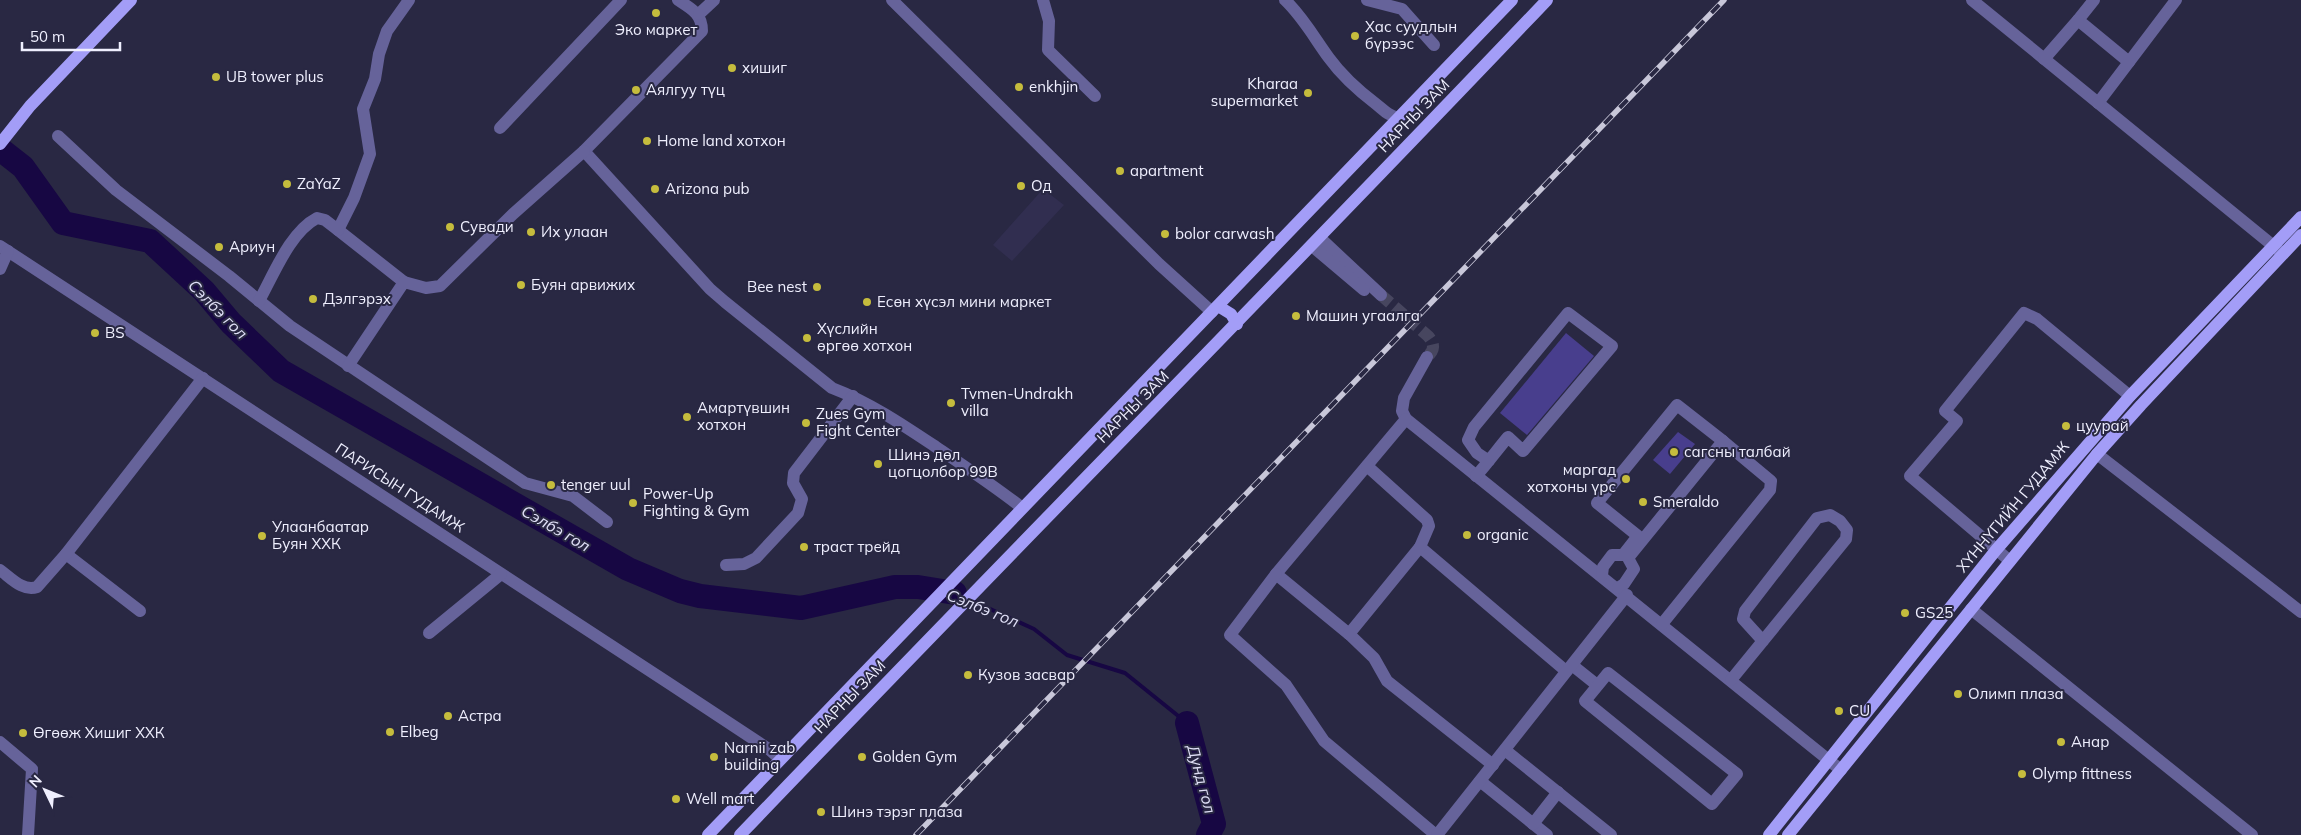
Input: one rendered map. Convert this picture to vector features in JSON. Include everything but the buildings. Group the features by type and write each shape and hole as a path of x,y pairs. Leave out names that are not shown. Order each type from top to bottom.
{"main road":[{"path":"0,144 30,106 131,0"},
{"name":"НАРНЫ ЗАМ","path":"708,835 1021,507 1215,309 1512,0"},
{"name":"НАРНЫ ЗАМ","path":"740,835 1005,560 1237,324 1547,0"},
{"name":"ХҮННҮГИЙН ГУДАМЖ","path":"1788,835 2097,454 2278,250 2301,217"},
{"name":"ХҮННҮГИЙН ГУДАМЖ","path":"1769,835 1996,550 2130,396 2278,250 2301,235"},
{"path":"1215,309 1231,314 1237,324"}],"street":[{"path":"338,230 354,198 370,154 363,109 375,79 379,54 387,31 409,0"},
{"path":"500,128 621,0"},
{"path":"259,301 297,234 308,223 317,218 325,220 404,282 426,288 440,286 513,214 584,151 702,31 702,21 699,14 678,0"},
{"path":"699,14 714,0"},
{"path":"892,0 1159,264 1215,309"},
{"path":"1043,0 1049,21 1048,50 1096,96"},
{"path":"1285,0 1295,10 1330,60 1360,93 1378,106 1385,114 1398,118"},
{"path":"1367,0 1402,9 1434,45"},
{"path":"1972,0 1987,5 2044,59 2278,250"},
{"path":"2044,59 2094,0"},
{"path":"2098,103 2176,0"},
{"path":"2078,20 2129,62"},
{"path":"58,136 116,190 290,326 525,483 573,496 607,522"},
{"path":"584,151 710,289 832,388 852,396 909,429 988,482 1021,507"},
{"path":"1316,242 1378,298"},
{"path":"0,269 4,248"},
{"name":"ПАРИСЫН ГУДАМЖ","path":"4,248 732,725 780,759"},
{"path":"348,366 404,282"},
{"path":"1476,476 1508,437 1523,450 1612,346 1568,313 1474,427 1468,440 1476,453 1488,461"},
{"path":"2010,561 1910,476 1957,421 1945,411 2024,313 2037,319 2130,396"},
{"path":"1427,357 1404,398 1402,412 1406,419 1622,591 1841,770"},
{"path":"0,570 24,588 30,590 37,587 66,554 203,378"},
{"path":"726,565 744,564 756,558 798,513 802,499 793,482 794,473 852,396"},
{"path":"1602,575 1603,567 1612,555 1623,554 1638,536 1597,503 1677,405 1771,481 1770,490 1662,624"},
{"path":"1406,419 1276,574 1230,635 1286,685 1324,741 1436,835 1569,668 1622,591 1624,584 1634,569 1628,558 1723,441"},
{"path":"2097,454 2301,612"},
{"path":"1349,634 1420,547 1429,526 1427,520 1367,466"},
{"path":"1731,680 1763,642 1846,540 1847,530 1840,521 1830,515 1817,518 1745,611 1743,619 1763,642"},
{"path":"1420,547 1569,668 1597,685"},
{"path":"66,554 140,611"},
{"path":"429,633 500,574"},
{"path":"1276,574 1349,634 1374,658 1388,682 1492,765"},
{"path":"1971,609 2252,835"},
{"path":"1608,673 1737,774 1712,804 1585,701 1597,685 1608,673"},
{"path":"0,742 32,769 28,835"},
{"path":"1505,750 1611,835"},
{"path":"1480,781 1547,835"},
{"path":"1533,824 1558,792"}],"shaded area":[{"path":"1043,189 1064,205 1012,261 993,245"},
{"path":"1566,333 1594,356 1527,435 1500,413"},
{"name":"сагсны талбай","path":"1678,432 1695,444 1670,474 1653,460"}],"waterway":[{"name":"Сэлбэ гол","path":"0,149 23,167 63,223 150,241 204,291 231,323 281,371 628,569 680,591 700,596 801,608 895,587 918,587 955,593"},
{"name":"Сэлбэ гол","path":"955,593 1034,629 1067,655 1125,673 1187,723"},
{"name":"Дунд гол","path":"1187,723 1214,824 1208,835"}],"tunnel":[{"path":"1381,295 1428,336 1433,344 1433,349 1427,357"}],"railway":[{"path":"916,835 1724,0"}],"place":[{"name":"Эко маркет","path":"656,13"},
{"name":"Хас суудлын бүрээс","path":"1355,36"},
{"name":"хишиг","path":"732,68"},
{"name":"UB tower plus","path":"216,77"},
{"name":"enkhjin","path":"1019,87"},
{"name":"Аялгуу түц","path":"636,90"},
{"name":"Kharaa supermarket","path":"1308,93"},
{"name":"Home land хотхон","path":"647,141"},
{"name":"apartment","path":"1120,171"},
{"name":"ZaYaZ","path":"287,184"},
{"name":"Од","path":"1021,186"},
{"name":"Arizona pub","path":"655,189"},
{"name":"Сувади","path":"450,227"},
{"name":"Их улаан","path":"531,232"},
{"name":"bolor carwash","path":"1165,234"},
{"name":"Ариун","path":"219,247"},
{"name":"Буян арвижих","path":"521,285"},
{"name":"Bee nest","path":"817,287"},
{"name":"Дэлгэрэх","path":"313,299"},
{"name":"Есөн хүсэл мини маркет","path":"867,302"},
{"name":"Машин угаалга","path":"1296,316"},
{"name":"BS","path":"95,333"},
{"name":"Хүслийн өргөө хотхон","path":"807,338"},
{"name":"Tvmen-Undrakh villa","path":"951,403"},
{"name":"Амартүвшин хотхон","path":"687,417"},
{"name":"Zues Gym Fight Center","path":"806,423"},
{"name":"цуурай","path":"2066,426"},
{"name":"сагсны талбай","path":"1674,452"},
{"name":"Шинэ дөл цогцолбор 99В","path":"878,464"},
{"name":"маргад хотхоны үрс","path":"1626,479"},
{"name":"tenger uul","path":"551,485"},
{"name":"Smeraldo","path":"1643,502"},
{"name":"Power-Up Fighting & Gym","path":"633,503"},
{"name":"organic","path":"1467,535"},
{"name":"Улаанбаатар Буян ХХК","path":"262,536"},
{"name":"траст трейд","path":"804,547"},
{"name":"GS25","path":"1905,613"},
{"name":"Кузов засвар","path":"968,675"},
{"name":"Олимп плаза","path":"1958,694"},
{"name":"CU","path":"1839,711"},
{"name":"Астра","path":"448,716"},
{"name":"Elbeg","path":"390,732"},
{"name":"Өгөөж Хишиг ХХК","path":"23,733"},
{"name":"Анар","path":"2061,742"},
{"name":"Narnii zab building","path":"714,757"},
{"name":"Golden Gym","path":"862,757"},
{"name":"Olymp fittness","path":"2022,774"},
{"name":"Well mart","path":"676,799"},
{"name":"Шинэ тэрэг плаза","path":"821,812"}]}
